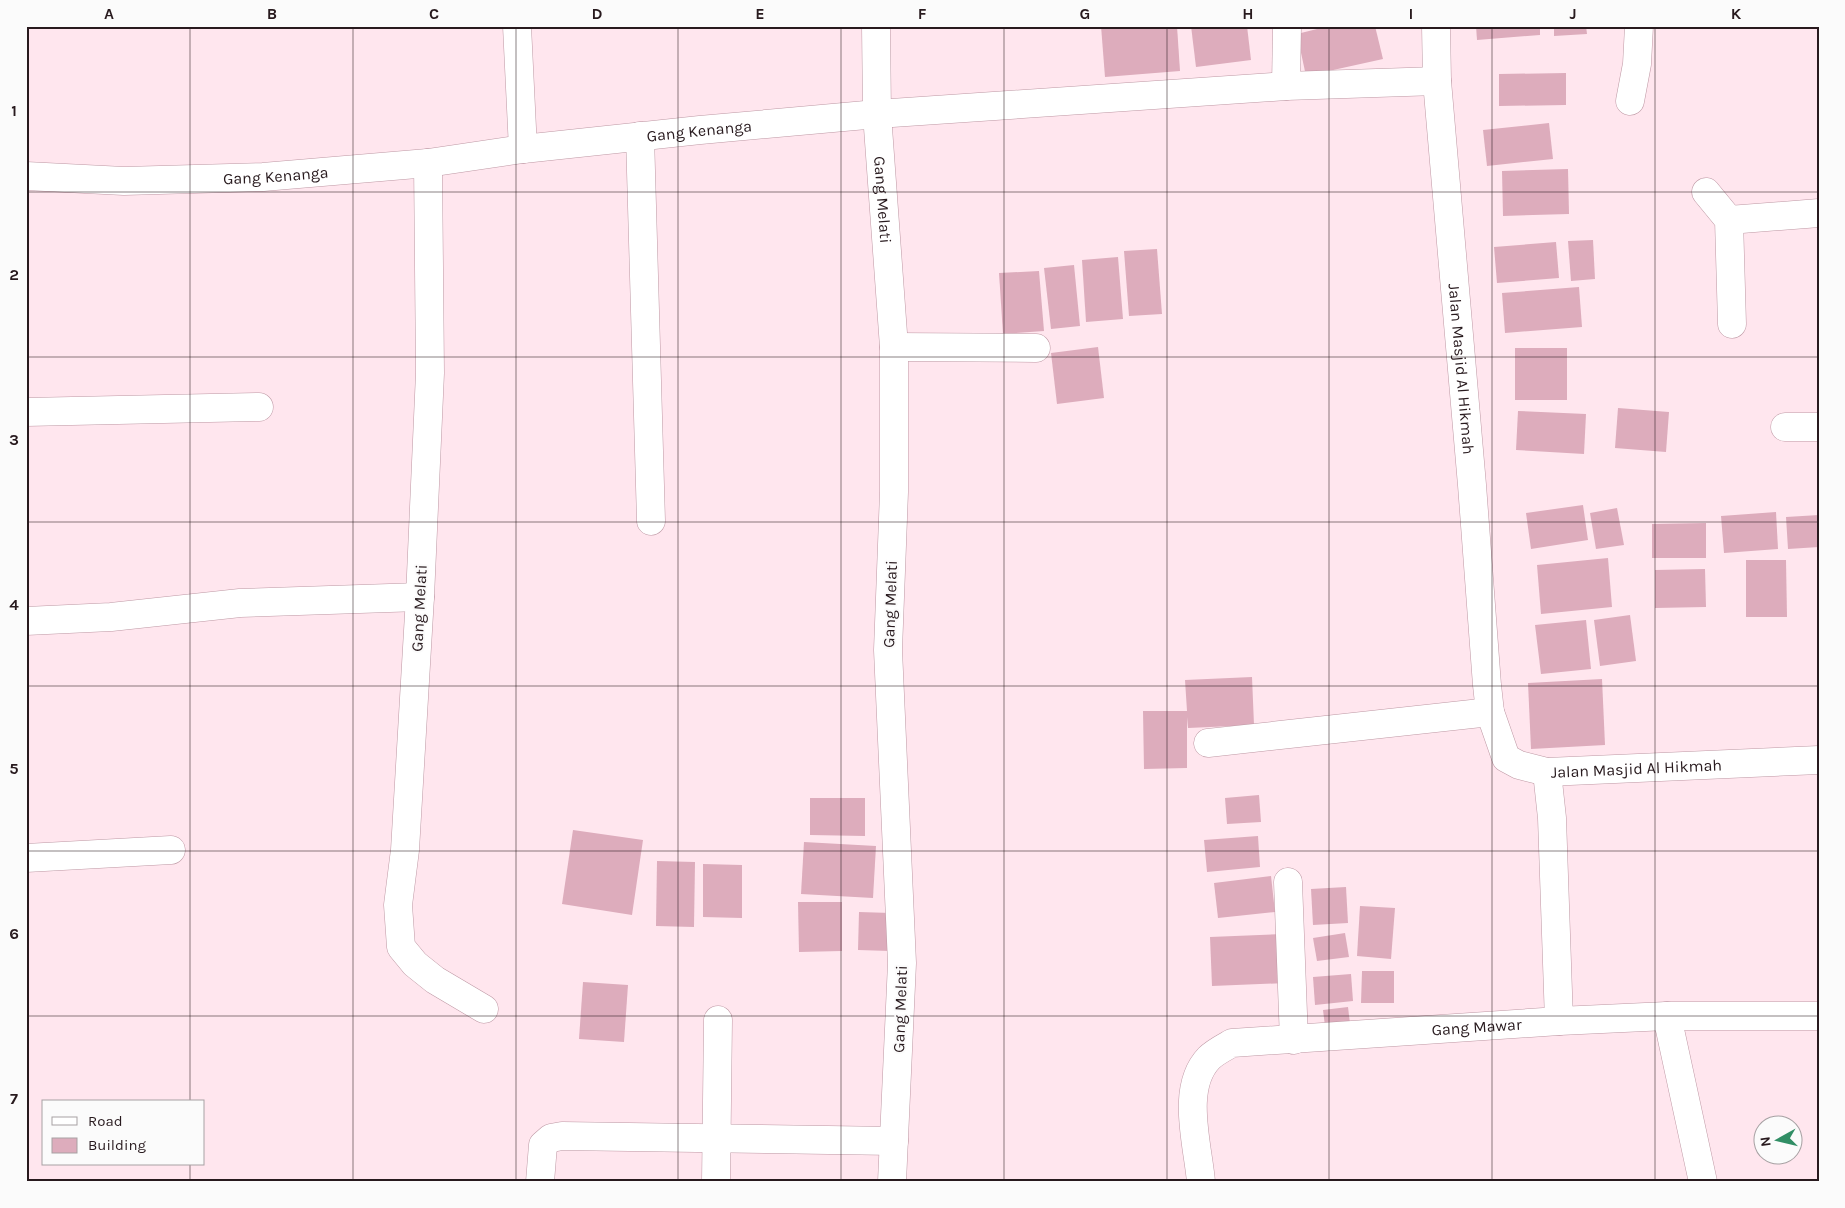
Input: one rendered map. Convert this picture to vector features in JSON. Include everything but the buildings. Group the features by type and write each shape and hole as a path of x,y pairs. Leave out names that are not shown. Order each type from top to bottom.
{"street":[{"path":"517,26 523,149"},
{"name":"Gang Melati","path":"876,26 877,114 894,347 894,492 888,650 902,963 892,1182"},
{"path":"1286,26 1286,86"},
{"name":"Jalan Masjid Al Hikmah","path":"1436,26 1437,81 1490,712 1506,758 1518,764 1547,772 1819,760"},
{"path":"1630,101 1636,64 1639,26"},
{"name":"Gang Kenanga","path":"26,176 124,181 263,177 428,163 523,149 640,136 877,114 1286,86 1437,81"},
{"path":"640,136 650,521"},
{"name":"Gang Melati","path":"428,163 430,373 420,597 405,850 398,905 401,947 415,964 435,980 484,1008"},
{"path":"1706,192 1729,220 1732,324"},
{"path":"1729,220 1819,213"},
{"path":"894,347 1036,348"},
{"path":"26,412 259,407"},
{"path":"1785,427 1819,428"},
{"path":"26,621 111,617 240,603 420,597"},
{"path":"1208,743 1490,712"},
{"path":"1547,772 1552,818 1559,1021"},
{"path":"26,858 170,850"},
{"path":"1288,882 1294,1040"},
{"path":"1667,1016 1703,1182"},
{"name":"Gang Mawar","path":"1202,1182 1192,1097 1199,1075 1209,1058 1232,1043 1559,1021 1667,1016 1819,1016"},
{"path":"716,1182 718,1020"},
{"path":"540,1182 543,1145 551,1138 562,1136 894,1141"}]}
